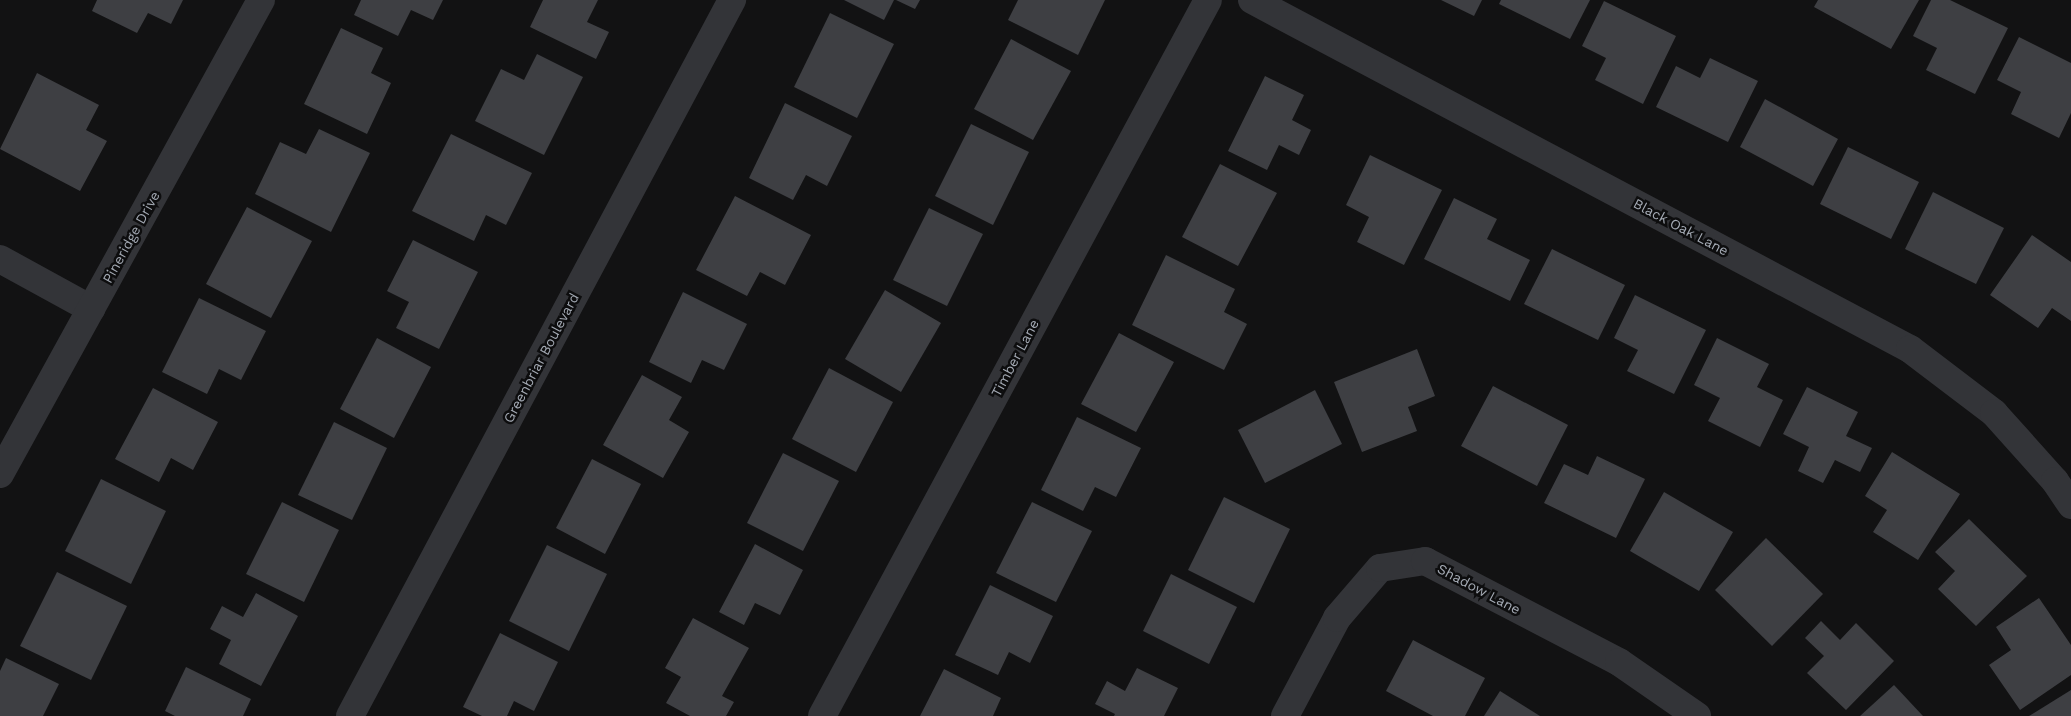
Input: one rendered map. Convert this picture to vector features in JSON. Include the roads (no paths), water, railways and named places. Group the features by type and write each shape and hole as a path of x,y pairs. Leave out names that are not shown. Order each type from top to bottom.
{"street":[{"name":"Pineridge Drive","path":"0,474 261,0"},
{"name":"Greenbriar Boulevard","path":"350,716 732,0"},
{"name":"Timber Lane","path":"822,716 1208,0"},
{"name":"Black Oak Lane","path":"1252,0 1910,349 1994,413 2055,481 2071,505"},
{"path":"0,259 91,309"},
{"name":"Shadow Lane","path":"1285,716 1336,618 1380,568 1425,561 1619,662 1697,716"}]}
